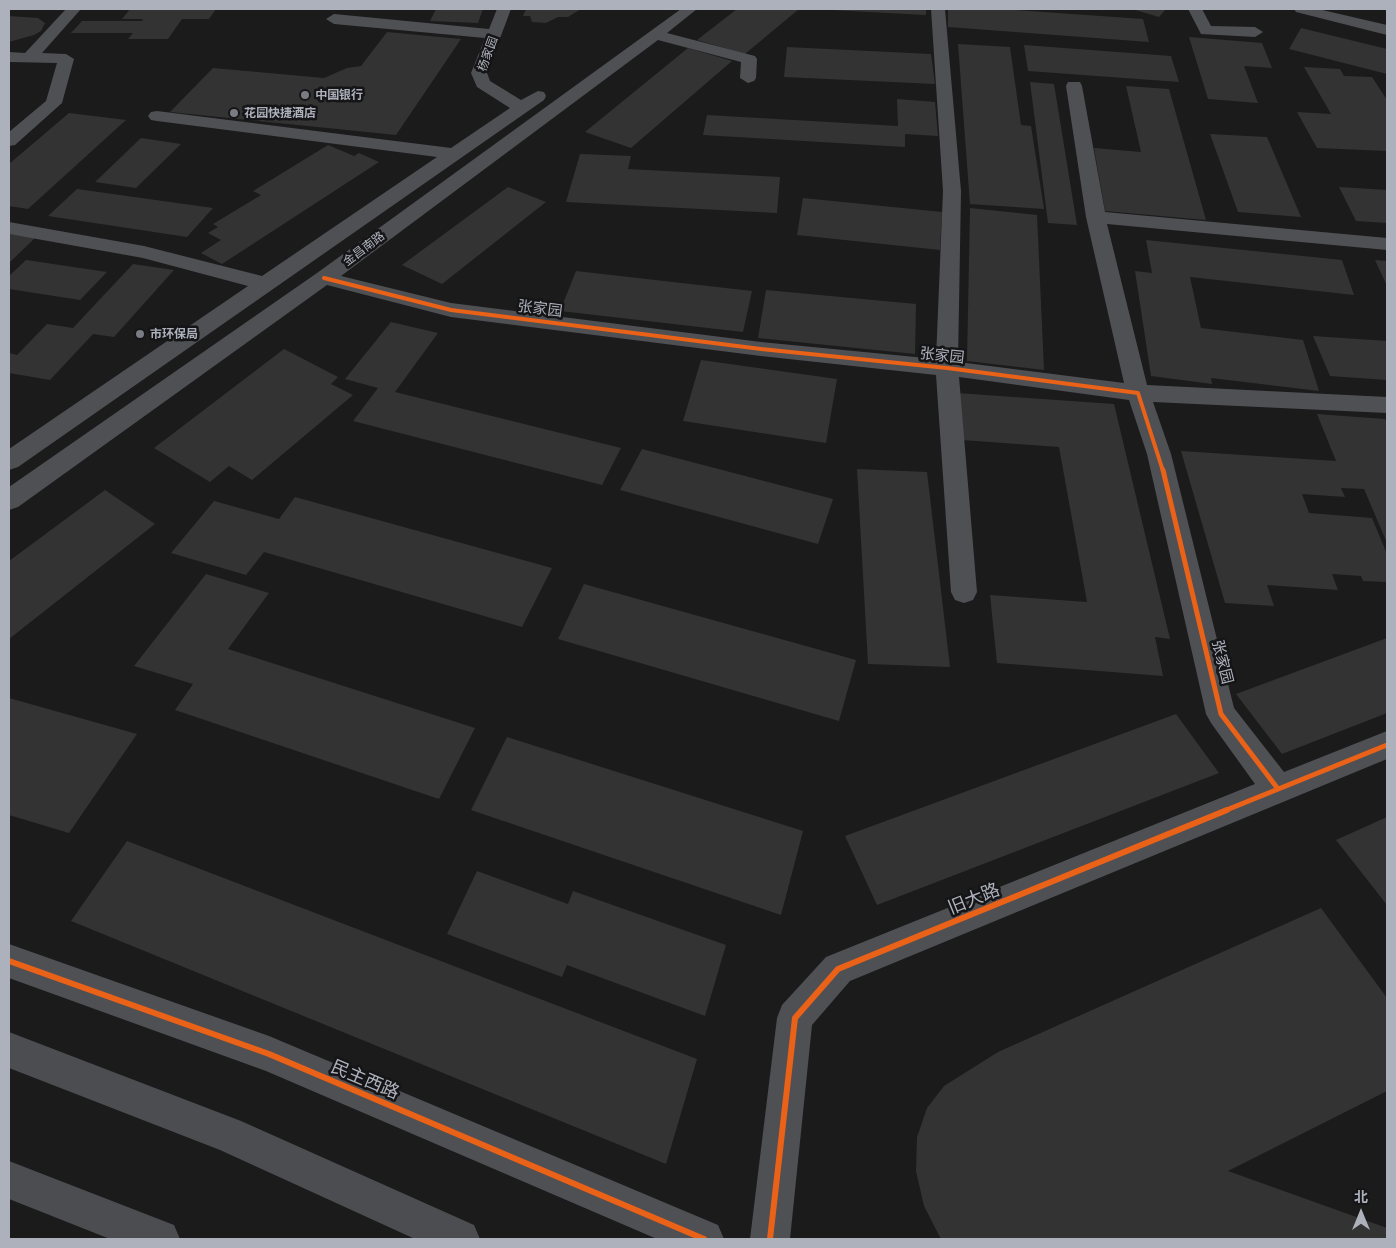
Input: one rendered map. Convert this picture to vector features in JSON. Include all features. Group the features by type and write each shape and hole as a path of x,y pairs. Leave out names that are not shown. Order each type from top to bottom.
{"main road":[{"path":"9,1050 228,1134 460,1239"},
{"path":"9,1180 160,1239"}],"street":[{"path":"30,57 74,9"},
{"name":"杨家园","path":"504,9 496,34 479,73 483,84 522,108"},
{"name":"金昌南路","path":"644,30 659,9"},
{"name":"金昌南路","path":"9,500 324,278 644,30 690,9"},
{"path":"938,9 952,191 947,368 964,592"},
{"path":"1195,9 1206,30 1255,32"},
{"path":"1301,9 1387,30"},
{"path":"334,19 496,34"},
{"path":"644,30 749,59 748,78"},
{"path":"9,56 66,59 54,103 9,141"},
{"name":"金昌南路","path":"9,461 456,154 554,84"},
{"path":"1074,86 1096,216 1138,393"},
{"path":"157,116 456,154"},
{"path":"1096,216 1387,244"},
{"path":"9,228 144,252 266,284"},
{"name":"张家园","path":"324,278 451,310 779,351 947,368 1138,393 1387,405"},
{"name":"张家园","path":"1138,393 1160,454 1221,714 1278,789"},
{"name":"旧大路","path":"770,1239 796,1018 838,969 1387,744"},
{"name":"民主西路","path":"9,961 269,1054 704,1239"}],"building":[{"path":"130,9 216,9 209,19 182,19 168,39 128,39 133,33 71,33 82,21 142,21 143,19 122,19"},
{"path":"436,9 483,9 478,23 430,21"},
{"path":"526,9 581,9 568,17 558,17 546,23 532,22 530,16 523,16"},
{"path":"737,9 799,9 745,54 697,40"},
{"path":"926,9 926,15 831,10"},
{"path":"948,9 1001,9 1143,19 1149,42 948,27"},
{"path":"1132,9 1166,9 1159,17"},
{"path":"9,16 38,18 45,23 41,31 34,35 9,42"},
{"path":"1301,28 1387,49 1387,74 1289,49"},
{"name":"中国银行","path":"387,32 461,39 396,135 170,112 213,68 324,78 347,68 361,66"},
{"path":"1189,37 1262,43 1272,68 1244,66 1258,103 1208,99"},
{"path":"958,44 1010,47 1021,125 1031,126 1044,209 970,204"},
{"path":"1024,45 1171,56 1179,82 1028,71"},
{"path":"787,47 931,54 935,84 784,77"},
{"path":"688,48 732,61 631,148 585,132"},
{"path":"1304,67 1340,69 1344,76 1372,77 1387,100 1387,151 1317,148 1297,112 1331,114"},
{"path":"1030,82 1054,84 1077,225 1048,223"},
{"path":"1126,86 1169,89 1206,220 1105,211 1094,148 1141,152"},
{"path":"897,99 935,102 938,136 905,134 905,147 703,135 707,115 898,126"},
{"path":"69,113 126,120 28,209 9,206 9,164"},
{"path":"1210,134 1267,137 1301,217 1238,212"},
{"path":"141,138 181,144 136,188 95,182"},
{"path":"328,145 354,156 359,153 379,162 222,264 201,253 221,240 208,233 218,227 213,224 261,195 253,191"},
{"path":"580,154 631,156 628,169 780,177 777,213 566,202"},
{"path":"508,187 546,202 442,284 402,265"},
{"path":"1339,187 1387,190 1387,223 1356,221"},
{"path":"77,189 213,208 187,237 48,216"},
{"path":"803,198 942,212 940,250 797,235"},
{"path":"970,208 1037,215 1044,370 967,361"},
{"path":"9,234 35,238 9,263"},
{"path":"1146,240 1342,260 1354,295 1190,277 1201,328 1303,340 1319,391 1211,378 1212,384 1151,376 1135,271 1152,273"},
{"path":"26,260 107,272 80,300 9,289 9,276"},
{"path":"1375,260 1387,261 1387,286"},
{"path":"133,264 174,270 114,337 93,334 50,380 9,373 9,353 17,355 47,324 73,328"},
{"path":"576,271 752,291 743,332 560,311"},
{"path":"766,290 916,304 915,354 758,338"},
{"path":"391,322 438,333 395,392 621,448 602,485 353,421 378,388 345,379"},
{"path":"1313,336 1387,341 1387,380 1330,376"},
{"path":"284,349 338,377 331,384 353,395 252,480 229,466 210,482 154,448"},
{"path":"701,360 837,379 826,443 683,421"},
{"path":"957,393 1114,404 1170,639 1155,637 1163,676 997,663 990,595 1087,602 1059,447 962,440"},
{"path":"1317,414 1385,419 1387,423 1387,543 1364,489 1341,488 1345,497 1302,494 1309,513 1372,518 1387,554 1387,582 1363,581 1361,576 1332,574 1338,590 1267,585 1274,606 1225,603 1181,451 1336,461"},
{"path":"642,449 833,499 818,544 620,490"},
{"path":"857,469 927,472 950,667 868,664"},
{"path":"105,490 155,524 9,639 9,561"},
{"path":"295,497 552,568 522,627 264,552 246,575 171,553 214,501 279,519"},
{"path":"206,574 269,593 228,649 475,728 439,799 175,710 193,684 134,666"},
{"path":"584,584 856,660 839,721 558,639"},
{"path":"1387,638 1387,713 1282,754 1236,694"},
{"path":"9,698 137,734 69,833 9,815"},
{"path":"1176,714 1219,773 877,905 845,836"},
{"path":"507,737 803,831 781,915 471,810"},
{"path":"1387,817 1387,905 1336,840"},
{"path":"127,841 697,1059 666,1164 71,921"},
{"path":"477,871 568,904 573,891 726,945 705,1016 567,965 562,977 447,934"},
{"path":"1321,908 1387,998 1387,1091 1228,1171 1387,1228 1387,1239 941,1239 924,1206 916,1171 917,1137 927,1108 944,1086 998,1052"}],"cycle path":[{"path":"324,278 451,310 761,349 947,368 1138,393 1159,454 1221,714 1278,789"},
{"path":"770,1239 795,1018 838,969 1387,745"},
{"path":"9,961 269,1054 704,1239"}],"place":[{"name":"中国银行","path":"305,95"},
{"name":"花园快捷酒店","path":"234,113"},
{"name":"市环保局","path":"140,334"}]}
